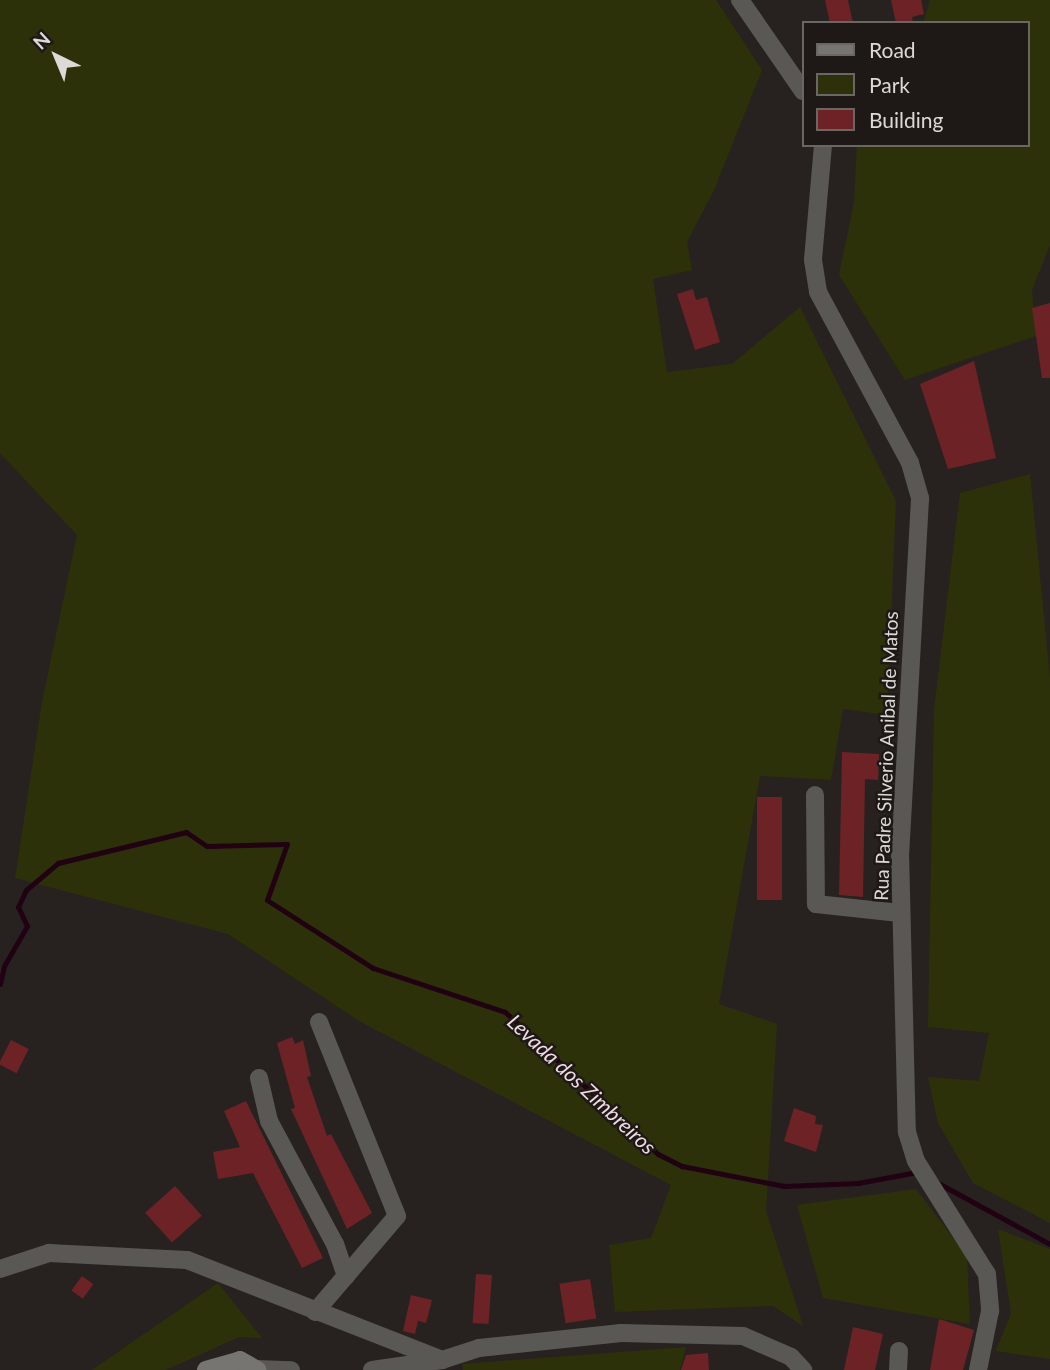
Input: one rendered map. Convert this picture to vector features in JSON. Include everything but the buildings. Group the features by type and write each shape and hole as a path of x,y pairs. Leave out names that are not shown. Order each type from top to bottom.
{"main road":[{"path":"206,1370 240,1360 256,1370"}],"street":[{"path":"740,0 802,89"},
{"name":"Rua Padre Silverio Anibal de Matos","path":"823,147 813,260 818,292 910,463 920,499 900,913 907,1132 916,1161 987,1274 990,1311 978,1370"},
{"path":"815,796 816,904 900,913"},
{"path":"315,1312 397,1216 319,1022"},
{"path":"259,1078 270,1121 335,1244 346,1276"},
{"path":"0,1269 49,1253 187,1260 442,1360"},
{"path":"372,1370 442,1360 479,1348 621,1333 720,1334 765,1343 791,1357 803,1370"},
{"path":"898,1370 899,1351"},
{"path":"256,1370 291,1370"}],"green space":[{"path":"0,0 716,0 762,70 714,190 687,242 692,270 653,279 667,372 732,364 800,307 896,501 887,715 843,709 831,780 760,776 719,1004 777,1024 766,1211 803,1326 773,1306 615,1312 609,1245 651,1238 671,1185 359,1021 228,934 15,878 42,702 77,535 0,453"},
{"path":"930,0 1050,0 1050,245 1032,290 1036,336 905,380 839,275 854,202 857,147 1029,147 1029,21 924,21"},
{"path":"1030,474 1050,678 1050,1223 973,1183 938,1123 928,1077 979,1081 989,1033 928,1027 934,710 960,493"},
{"path":"916,1189 967,1256 970,1324 823,1298 797,1205"},
{"path":"998,1229 1050,1249 1050,1359 996,1351 1011,1313"},
{"path":"218,1283 262,1338 239,1337 166,1370 92,1370"},
{"path":"686,1347 680,1370 463,1370 462,1364"}],"waterway":[{"name":"Levada dos Zimbreiros","path":"0,984 4,966 27,926 18,907 26,890 58,863 186,832 207,846 287,844 267,900 373,968 505,1012 658,1154 682,1166 784,1186 858,1183 917,1172"},
{"name":"Levada dos Zimbreiros","path":"938,1183 1050,1244"}]}
